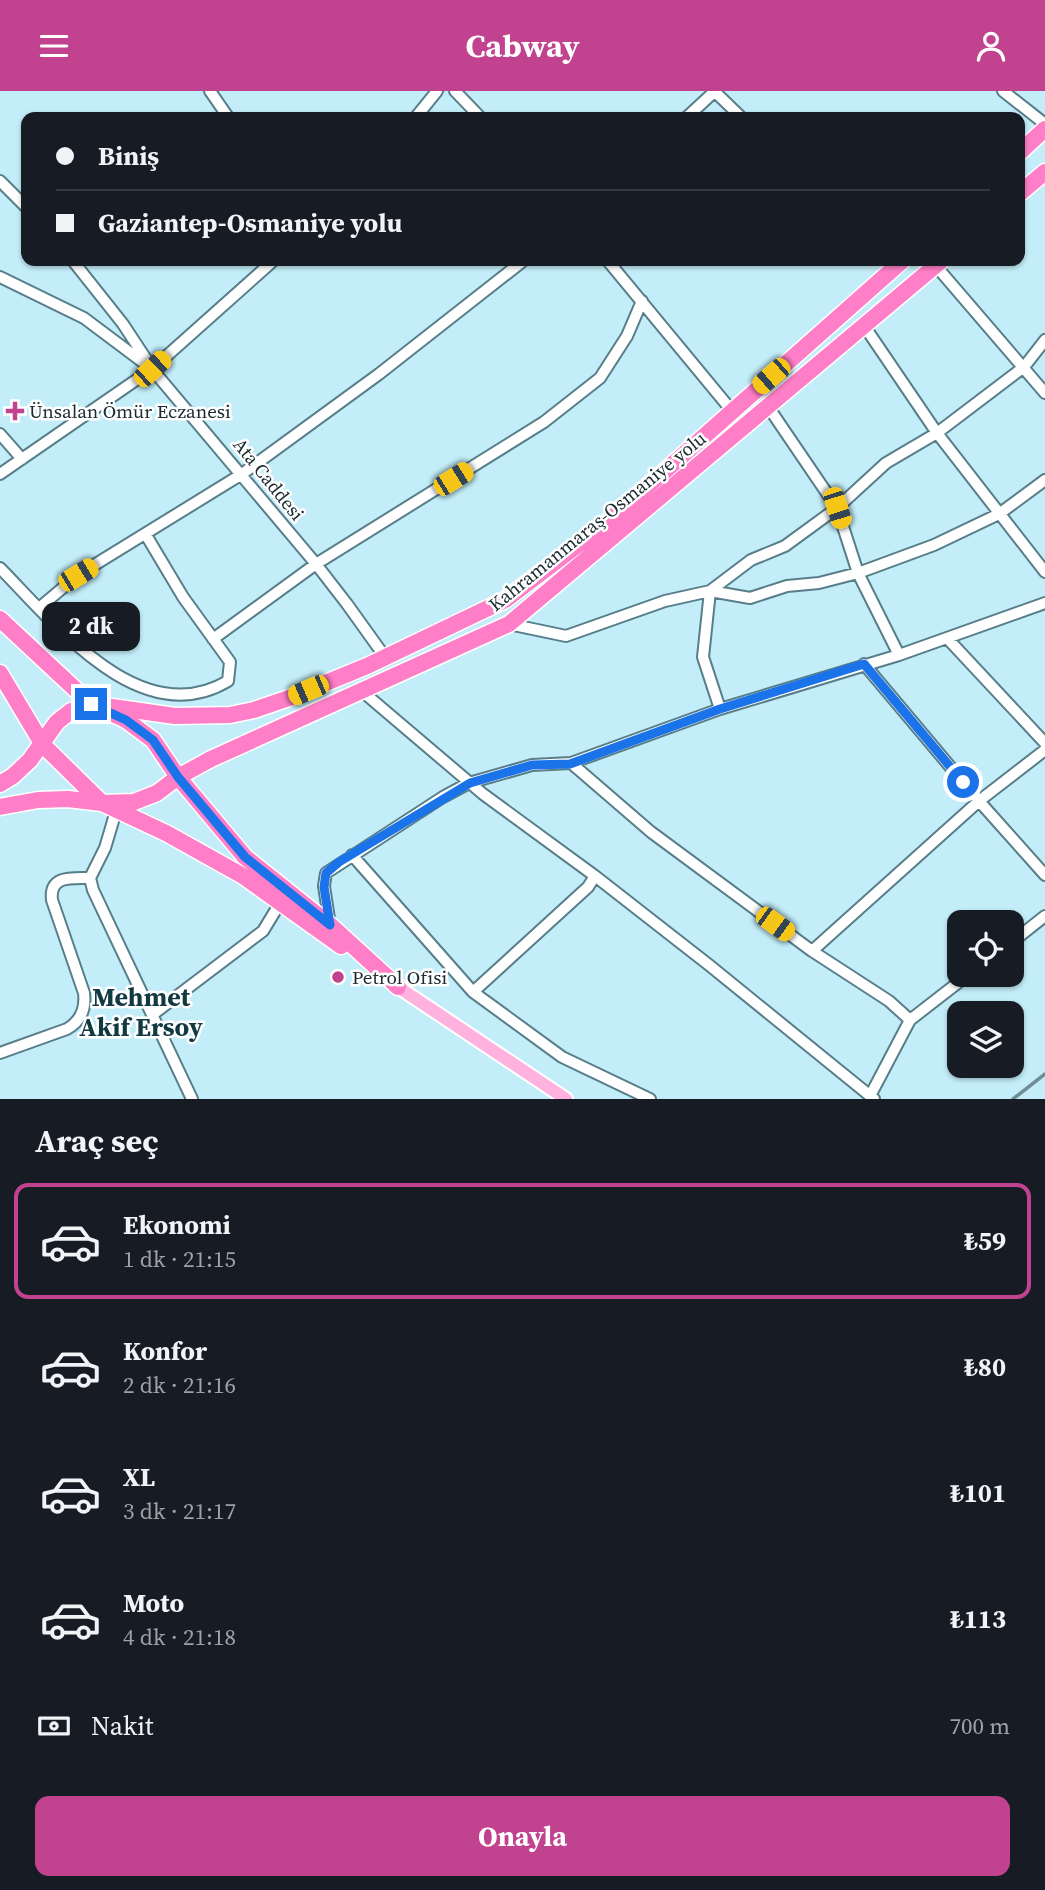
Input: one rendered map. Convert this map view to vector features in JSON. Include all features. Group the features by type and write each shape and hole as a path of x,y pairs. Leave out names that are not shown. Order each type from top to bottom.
{"highway":[{"path":"1025,147 1045,126"},
{"path":"1025,189 1045,172"},
{"name":"Kahramanmaraş-Osmaniye yolu","path":"91,704 175,716 230,715 289,698 385,657 505,600 604,525 893,266"},
{"name":"Kahramanmaraş-Osmaniye yolu","path":"0,807 38,800 68,799 109,807 134,802 157,793 178,777 211,759 509,624 936,266"},
{"path":"0,619 91,704 126,720 153,740 178,777 245,857 330,925 398,987"},
{"path":"0,673 43,745 109,807 166,833 243,876 398,987"},
{"path":"0,784 13,776 43,745 57,722 71,711 91,704"}],"main road":[{"path":"398,987 566,1099"}],"street":[{"path":"210,91 225,112"},
{"path":"420,112 437,91"},
{"path":"454,91 475,112"},
{"path":"692,112 714,91 736,112"},
{"path":"1003,91 1045,126"},
{"path":"0,181 21,202"},
{"path":"77,266 123,324 152,369"},
{"path":"0,474 152,369 267,266"},
{"path":"39,608 78,575 242,474 379,374 517,266"},
{"path":"612,266 732,411"},
{"path":"941,266 1045,393"},
{"name":"Ata Caddesi","path":"0,277 74,312 152,369 316,564 385,657"},
{"path":"213,639 316,564 544,422 600,378 626,336 642,301"},
{"path":"108,336 116,335 123,324"},
{"path":"865,327 937,433 1045,572"},
{"path":"720,709 703,657 710,591 751,561 785,546 837,508 886,463 937,433 1024,367 1045,340"},
{"path":"769,408 837,508 858,573 900,655"},
{"path":"0,434 22,459"},
{"path":"509,624 566,636 665,601 710,591 750,598 787,586 820,583 858,573 934,545 999,515 1045,480"},
{"path":"0,568 69,639 123,680 157,694 187,696 215,689 228,681 230,661 183,597 146,535"},
{"path":"330,925 324,887 326,873 443,797 470,783 532,765 570,764 720,709 900,655 1045,603"},
{"path":"947,638 1045,743"},
{"path":"864,664 1045,875"},
{"path":"363,692 470,783 709,965 872,1097 910,1020 953,987"},
{"path":"812,951 979,801 1045,750"},
{"path":"570,764 651,832 812,951 889,1001 910,1020"},
{"path":"109,807 105,848 90,877 98,904 192,1099"},
{"path":"352,855 473,992 562,1057 650,1099"},
{"path":"473,992 588,887 595,876"},
{"path":"0,1053 67,1029 76,1023 82,1014 84,993 51,892 61,879 90,877"},
{"path":"152,1015 263,932 280,903"},
{"path":"1024,933 1045,916"}],"railway":[{"path":"1013,1099 1045,1074"}],"place":[{"name":"Ünsalan Ömür Eczanesi","path":"15,411"},
{"name":"Petrol Ofisi","path":"338,977"}],"district":[{"name":"Mehmet Akif Ersoy","path":"141,1012"}],"route":[{"path":"91,704 126,720 153,740 178,777 245,857 330,925 324,887 326,873 339,862 443,797 470,783 532,765 570,764 720,709 864,664 963,782"}]}
